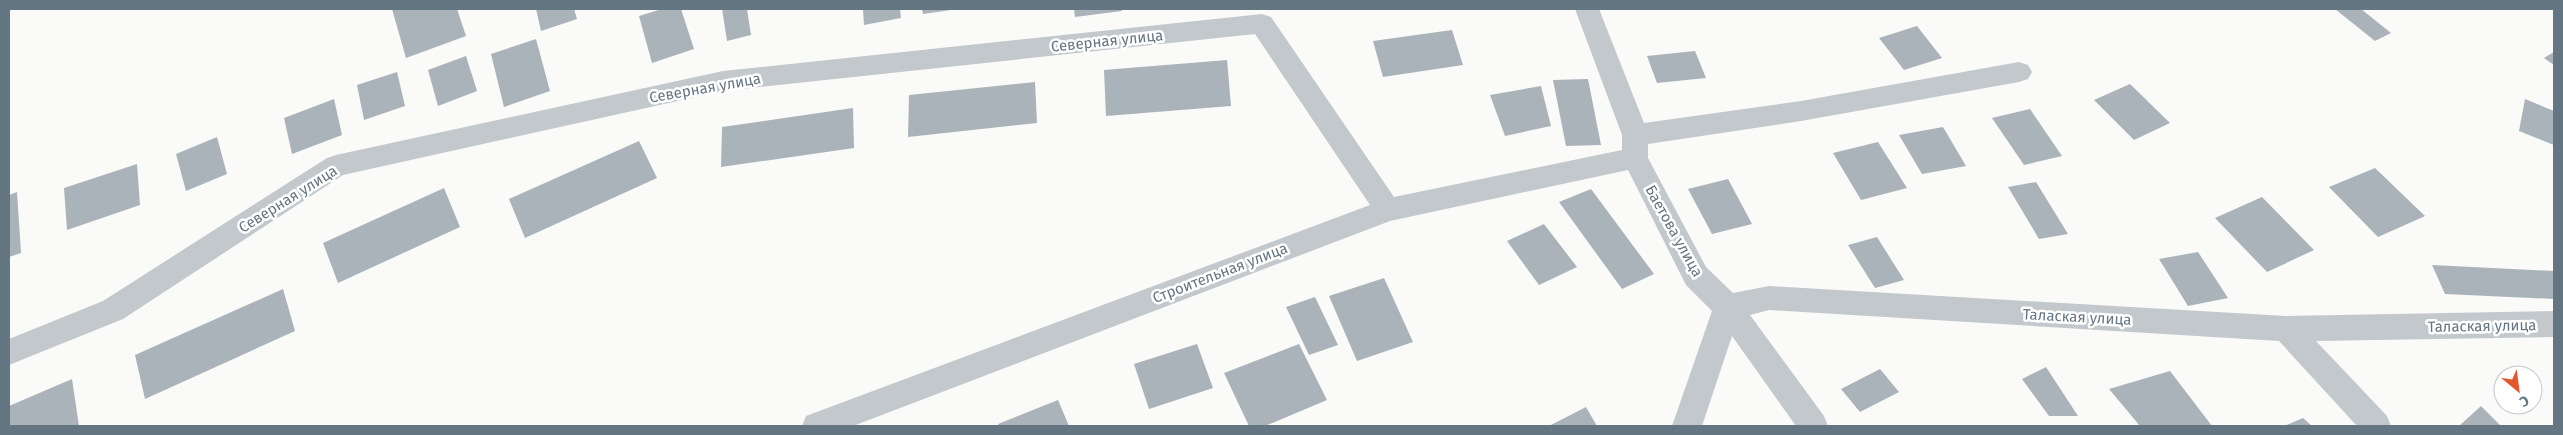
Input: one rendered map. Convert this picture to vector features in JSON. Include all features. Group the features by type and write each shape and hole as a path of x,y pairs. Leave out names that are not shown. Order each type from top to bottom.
{"street":[{"name":"Баетова улица","path":"1587,9 1635,147 1696,276 1728,306 1813,426"},
{"name":"Северная улица","path":"9,352 113,310 336,166 723,81 1262,24 1388,210"},
{"name":"Строительная улица","path":"817,426 1388,210 1635,147 1801,111 2019,72"},
{"name":"Талаская улица","path":"1728,306 1769,298 2286,329 2554,324"},
{"path":"1686,426 1728,306"},
{"path":"2286,329 2376,426"}],"building":[{"path":"392,9 457,9 466,36 406,58"},
{"path":"536,9 574,9 577,19 541,31"},
{"path":"662,9 681,9 694,49 652,63 639,16"},
{"path":"722,9 747,9 751,35 727,41"},
{"path":"863,9 900,9 901,18 864,25"},
{"path":"922,9 951,9 951,10 923,14"},
{"path":"1074,9 1122,9 1122,11 1075,17"},
{"path":"2335,9 2361,9 2391,33 2375,41"},
{"path":"1917,26 1942,58 1904,70 1879,38"},
{"path":"1452,30 1463,65 1383,77 1373,41"},
{"path":"536,39 550,91 504,107 491,54"},
{"path":"1695,51 1706,78 1657,83 1647,56"},
{"path":"2554,52 2554,65 2544,58"},
{"path":"466,56 477,91 438,106 428,70"},
{"path":"1227,60 1231,106 1106,116 1104,70"},
{"path":"397,72 405,106 364,120 357,85"},
{"path":"1588,79 1601,145 1566,146 1553,80"},
{"path":"1035,82 1037,123 908,137 909,95"},
{"path":"2130,84 2170,123 2134,140 2094,100"},
{"path":"1541,86 1551,126 1505,136 1490,95"},
{"path":"334,99 342,135 292,154 284,118"},
{"path":"2525,99 2554,111 2554,145 2519,131"},
{"path":"853,108 854,148 721,167 722,127"},
{"path":"2030,109 2062,156 2024,165 1992,118"},
{"path":"1943,127 1966,166 1922,174 1899,135"},
{"path":"217,137 227,174 186,191 176,154"},
{"path":"639,141 657,178 525,238 509,199"},
{"path":"1878,142 1907,188 1861,200 1833,153"},
{"path":"137,164 140,205 67,230 64,188"},
{"path":"2375,168 2425,216 2378,237 2329,187"},
{"path":"1728,179 1752,224 1712,234 1688,189"},
{"path":"2036,182 2068,234 2039,239 2008,187"},
{"path":"444,188 460,227 338,283 323,243"},
{"path":"1591,189 1654,274 1622,289 1559,202"},
{"path":"17,192 21,253 9,257 9,195"},
{"path":"2262,197 2314,250 2267,272 2215,218"},
{"path":"1544,224 1577,267 1539,285 1507,241"},
{"path":"1877,237 1904,280 1875,288 1848,245"},
{"path":"2198,252 2228,298 2188,306 2159,259"},
{"path":"2432,265 2554,271 2554,299 2445,294"},
{"path":"1384,278 1413,342 1357,361 1329,296"},
{"path":"283,289 295,331 145,399 135,355"},
{"path":"1315,297 1338,345 1309,355 1286,307"},
{"path":"1197,344 1213,388 1149,409 1134,364"},
{"path":"1299,344 1327,400 1265,426 1249,426 1224,373"},
{"path":"2046,367 2078,416 2049,416 2022,379"},
{"path":"1880,369 1899,392 1860,412 1841,389"},
{"path":"2170,371 2212,426 2140,426 2109,389"},
{"path":"72,379 79,426 9,426 9,406"},
{"path":"1058,400 1069,426 999,426 998,424"},
{"path":"2481,406 2501,426 2459,426"},
{"path":"1586,407 1597,426 1549,426"},
{"path":"2303,418 2312,426 2284,426"}]}
